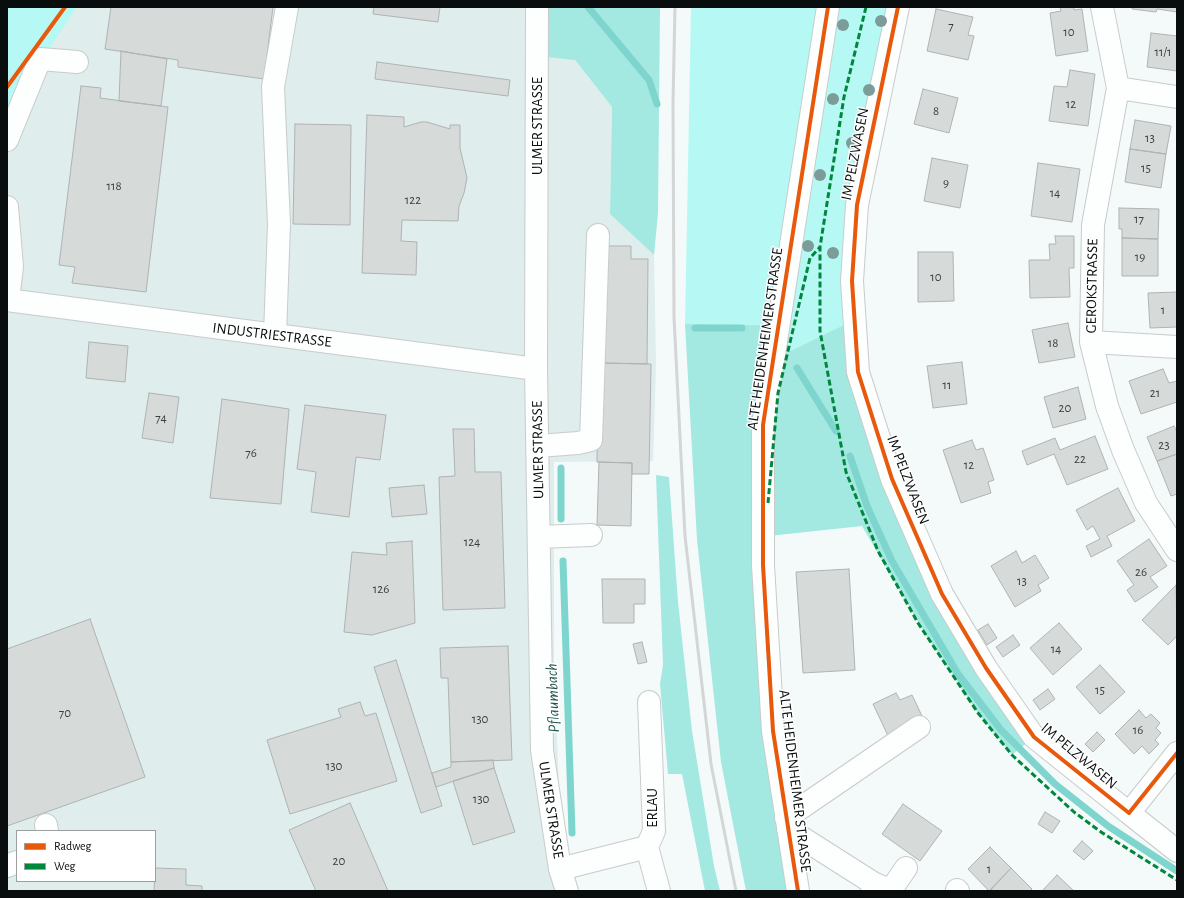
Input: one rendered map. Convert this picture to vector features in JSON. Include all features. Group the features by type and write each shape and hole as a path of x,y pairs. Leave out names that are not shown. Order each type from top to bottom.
{"street":[{"path":"275,335 279,224 273,87 287,7"},
{"name":"ULMER STRASSE","path":"537,7 536,369 542,750 560,869 567,891"},
{"name":"ALTE HEIDENHEIMER STRASSE","path":"798,891 773,730 763,565 762,425 828,7"},
{"name":"IM PELZWASEN","path":"898,7 856,205 852,281 858,372 892,479 942,594 986,668 1034,737 1177,851"},
{"name":"GEROKSTRASSE","path":"1102,7 1118,88 1093,225 1091,342 1107,406 1123,450 1146,503 1177,550"},
{"path":"7,140 40,59 78,62"},
{"path":"1118,88 1177,97"},
{"path":"7,207 12,267 8,300"},
{"path":"538,446 578,443 591,440 598,235"},
{"name":"INDUSTRIESTRASSE","path":"8,300 536,369"},
{"path":"1091,342 1177,348"},
{"path":"539,537 591,535"},
{"name":"ERLAU","path":"560,869 647,847 654,831 649,702"},
{"path":"906,868 895,884 887,889 873,887 787,824 919,727"},
{"path":"1129,813 1177,753"},
{"path":"647,847 659,891"}],"shaded area":[{"path":"7,7 533,7 612,107 610,214 654,255 656,364 653,461 554,462 554,667 561,833 579,891 7,891"},
{"path":"7,7 77,7 9,110 7,122"},
{"path":"546,7 660,7 658,213 654,255 610,214 612,107 575,60 546,57"},
{"path":"691,7 818,7 767,325 685,324"},
{"path":"828,7 898,7 857,205 854,320 772,361"},
{"path":"854,320 858,372 942,594 1034,737 1012,755 978,713 924,632 862,526 769,536 796,891 746,891 721,762 697,540 685,324 767,325 760,366"},
{"path":"656,475 669,477 678,602 692,731 714,866 720,891 705,891 682,774 668,774 660,684 663,665"}],"building":[{"path":"111,7 273,7 264,79 178,67 178,60 105,49"},
{"path":"374,7 440,7 438,22 373,14"},
{"path":"1060,7 1074,7 1074,10 1082,9 1088,51 1056,56 1050,13 1061,11"},
{"path":"1132,7 1177,7 1177,12 1157,9 1156,12 1132,9"},
{"path":"936,9 973,17 968,35 974,36 968,60 927,51"},
{"path":"1151,33 1177,36 1177,71 1147,67"},
{"path":"121,51 167,59 161,106 119,101"},
{"path":"377,62 510,80 508,96 375,79"},
{"path":"1070,70 1095,74 1088,126 1049,121 1054,86 1067,87"},
{"path":"81,86 101,88 100,98 168,107 146,292 72,283 75,267 59,265"},
{"path":"923,89 958,98 949,133 914,124"},
{"path":"367,115 404,117 404,127 421,122 427,122 450,129 450,125 460,125 460,148 467,178 464,193 459,206 458,221 402,220 401,241 417,242 416,275 362,273"},
{"path":"1135,120 1171,126 1166,154 1130,149"},
{"path":"295,124 351,125 350,225 293,224"},
{"path":"1130,149 1166,154 1161,188 1125,182"},
{"path":"932,158 968,165 960,208 924,201"},
{"path":"1038,163 1080,169 1072,222 1031,216"},
{"path":"1119,208 1159,209 1158,239 1122,238 1122,229 1119,229"},
{"path":"1055,236 1074,236 1074,268 1069,268 1070,297 1030,298 1029,260 1050,260 1049,244 1056,244"},
{"path":"1122,238 1158,239 1158,276 1122,276"},
{"path":"605,246 631,246 631,259 648,259 647,364 604,363"},
{"path":"918,252 953,252 954,301 918,302"},
{"path":"1177,292 1177,327 1150,328 1148,293"},
{"path":"1068,323 1075,357 1039,363 1032,330"},
{"path":"89,342 128,346 125,382 86,378"},
{"path":"962,362 967,404 933,408 927,366"},
{"path":"599,363 651,364 649,474 632,474 632,463 597,462"},
{"path":"1163,369 1169,383 1177,381 1177,402 1141,414 1129,381"},
{"path":"1078,387 1086,419 1053,428 1044,397"},
{"path":"149,393 179,397 173,443 142,438"},
{"path":"222,399 289,409 281,504 210,498"},
{"path":"305,405 386,415 380,460 356,457 349,517 311,512 316,472 297,469"},
{"path":"1174,426 1177,432 1177,454 1157,461 1147,437"},
{"path":"453,429 474,429 475,472 501,472 505,608 443,610 439,477 455,476"},
{"path":"1095,436 1108,469 1067,485 1054,454 1027,465 1022,451 1055,438 1060,450"},
{"path":"972,440 976,450 983,448 994,480 988,482 991,493 961,503 943,450"},
{"path":"1177,454 1177,494 1171,496 1157,461"},
{"path":"599,462 632,463 631,526 597,525"},
{"path":"424,485 427,514 392,517 389,488"},
{"path":"1118,488 1135,521 1107,536 1112,546 1091,557 1086,546 1100,539 1093,526 1087,530 1076,510"},
{"path":"1149,539 1167,566 1150,577 1158,587 1135,602 1127,590 1134,585 1117,561"},
{"path":"412,541 415,623 372,635 344,632 352,552 387,555 386,543"},
{"path":"1016,551 1022,563 1035,555 1049,578 1038,585 1041,591 1015,607 991,566"},
{"path":"849,569 855,670 803,673 796,572"},
{"path":"602,579 645,579 645,604 634,604 634,623 603,623"},
{"path":"1176,585 1177,636 1168,645 1142,620"},
{"path":"90,619 145,777 7,826 7,649"},
{"path":"1059,623 1082,649 1053,675 1030,648"},
{"path":"988,624 997,638 987,645 978,630"},
{"path":"1013,635 1020,645 1003,657 996,647"},
{"path":"642,642 647,662 638,664 633,644"},
{"path":"508,646 512,760 451,762 448,678 441,678 440,648"},
{"path":"396,660 442,806 421,813 374,667"},
{"path":"1100,665 1125,692 1100,714 1076,687"},
{"path":"1048,689 1055,699 1040,710 1033,700"},
{"path":"896,693 900,700 912,695 922,716 909,722 890,740 873,704"},
{"path":"360,702 365,716 376,713 397,781 290,814 267,740 341,717 338,709"},
{"path":"1139,710 1146,718 1151,714 1160,723 1156,728 1161,733 1155,740 1159,744 1149,754 1142,746 1134,754 1115,734"},
{"path":"1097,732 1105,740 1093,752 1085,744"},
{"path":"493,760 494,768 436,787 432,773 451,767 451,762"},
{"path":"494,768 515,832 473,845 453,781"},
{"path":"350,803 388,891 316,891 289,830"},
{"path":"903,804 942,831 920,861 882,834"},
{"path":"1045,812 1060,821 1052,833 1038,824"},
{"path":"1082,841 1093,851 1084,860 1073,851"},
{"path":"990,847 1011,868 989,891 968,869"},
{"path":"156,868 186,869 186,885 202,886 202,891 154,891 154,882 156,882"},
{"path":"1011,868 1032,889 1030,891 990,891"},
{"path":"1057,875 1074,891 1042,891"}],"waterway":[{"path":"588,7 649,80 657,104"},
{"path":"695,328 742,328"},
{"path":"797,368 836,431"},
{"path":"850,456 867,506 892,561 958,674 1001,730 1055,784 1108,826 1177,871"},
{"name":"Pflaumbach","path":"561,468 561,519"},
{"name":"Pflaumbach","path":"563,561 572,833"}],"railway":[{"path":"675,7 673,103 674,317 685,536 711,764 736,891"}],"marked path":[{"path":"866,7 844,97 820,247 820,331 846,472 878,551 918,623 978,713 1012,755 1074,812 1101,832 1177,880"},
{"path":"768,503 778,393 810,258 820,247"}],"cycle path":[{"path":"7,87 65,7"},
{"path":"798,891 773,731 763,565 763,425 828,7"},
{"path":"898,7 857,205 852,281 858,372 892,479 942,594 986,668 1034,737 1129,813 1177,753"}]}
